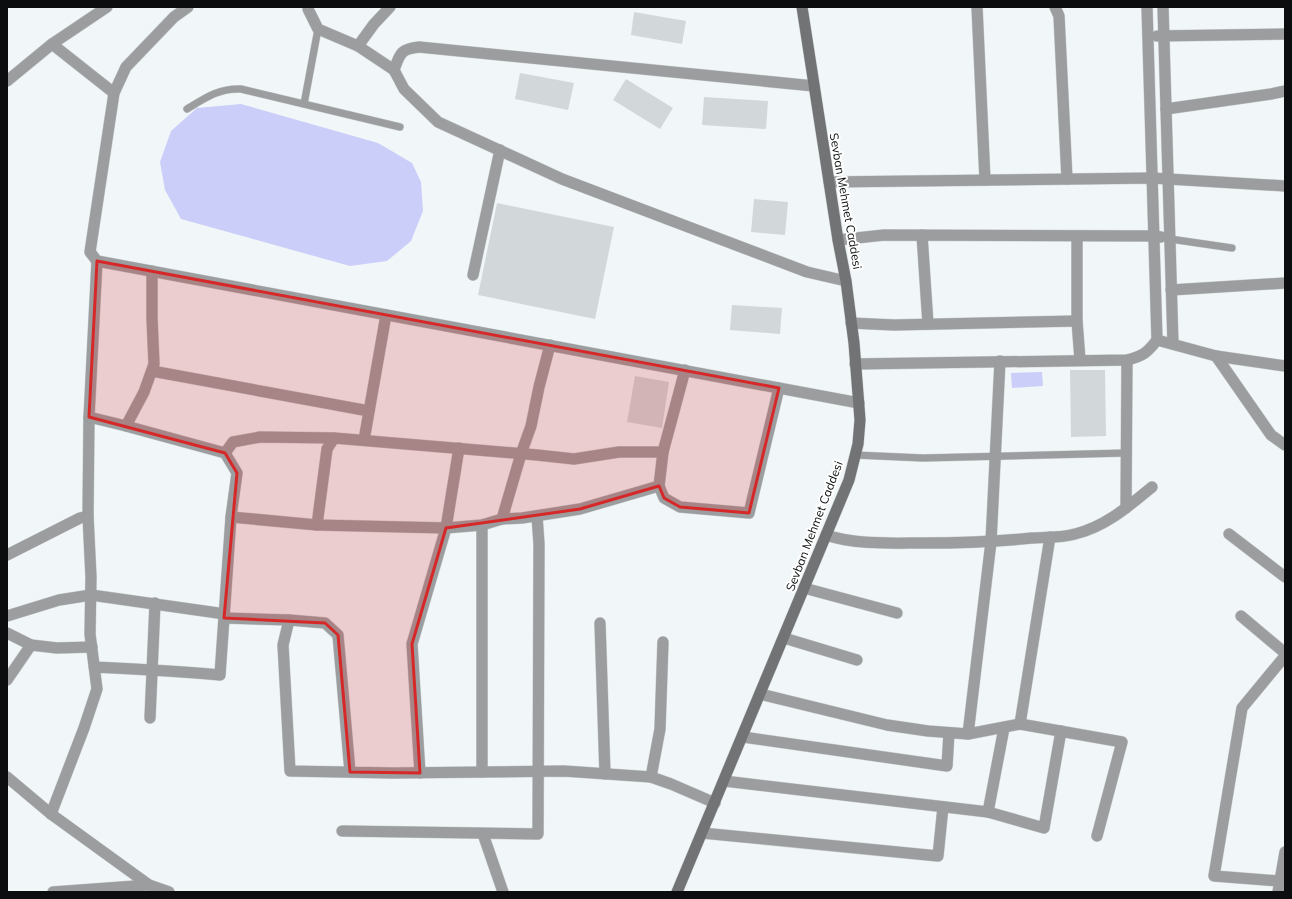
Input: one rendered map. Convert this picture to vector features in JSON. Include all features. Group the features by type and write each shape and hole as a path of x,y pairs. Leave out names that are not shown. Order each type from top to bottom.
{"main road":[{"name":"Sevban Mehmet Caddesi","path":"677,892 849,480 858,444 860,420 854,343 846,281 838,240 802,7"}],"street":[{"path":"7,81 52,44 108,7"},
{"path":"51,814 84,728 97,689 90,634 91,577 88,516 89,417 97,261 90,252 114,94 126,67 174,17 188,7"},
{"path":"358,46 374,24 390,7"},
{"path":"977,7 985,180"},
{"path":"1055,7 1059,16 1067,179"},
{"path":"855,364 1127,360 1139,357 1148,352 1157,340 1147,7"},
{"path":"1163,7 1173,344"},
{"path":"308,9 318,28 358,46 394,70 404,89 438,122 562,179 807,272 846,281"},
{"path":"1148,36 1285,34"},
{"path":"52,44 114,94"},
{"path":"394,70 400,54 407,48 419,47 814,86"},
{"path":"1166,109 1285,91"},
{"path":"472,275 500,150"},
{"path":"829,182 1152,178 1285,186"},
{"path":"838,240 884,235 1154,236 1170,239"},
{"path":"922,235 928,324"},
{"path":"1077,236 1077,321 1080,360"},
{"path":"97,261 859,403"},
{"path":"126,426 144,392 154,364 152,271"},
{"path":"1171,290 1285,283"},
{"path":"364,440 386,315"},
{"path":"851,323 894,325 1077,321"},
{"path":"1157,340 1216,356 1285,366"},
{"path":"502,519 521,454 531,426 550,345"},
{"path":"1216,356 1271,435 1285,445"},
{"path":"1126,508 1127,360"},
{"path":"968,734 991,542 1000,361"},
{"path":"685,370 663,452 659,486 664,498 680,507 749,513 779,388"},
{"path":"152,371 369,412"},
{"path":"89,417 225,453 237,473 231,517 220,675 166,670 94,667"},
{"path":"225,453 233,442 260,438 334,438 364,440 574,459 619,452 663,452"},
{"path":"317,525 327,449 334,438"},
{"path":"420,773 412,644 446,528 459,448"},
{"path":"231,517 317,525 446,528 482,525 502,519 522,518 580,509 659,486"},
{"path":"826,535 842,540 896,543 991,542 1074,534 1088,530 1115,516 1152,487"},
{"path":"7,555 80,518 88,516"},
{"path":"342,831 538,834 539,544 536,516"},
{"path":"482,525 482,772"},
{"path":"1229,534 1285,577"},
{"path":"1020,724 1050,536"},
{"path":"804,588 896,613"},
{"path":"7,616 59,600 91,595 155,603 224,616 325,623 338,635 350,772"},
{"path":"150,718 155,603"},
{"path":"1241,616 1285,653"},
{"path":"289,620 284,645 290,771 420,773 564,771 651,777 715,803"},
{"path":"600,623 605,774"},
{"path":"7,632 31,645 57,648 92,647"},
{"path":"784,638 857,660"},
{"path":"651,777 660,729 663,642"},
{"path":"7,680 31,645"},
{"path":"1285,656 1242,708 1214,876 1280,888 1285,852"},
{"path":"760,694 887,725 928,732 968,734 1020,724 1122,742 1097,836"},
{"path":"988,812 1004,728"},
{"path":"724,781 988,812 1044,828 1061,731"},
{"path":"743,736 947,766 949,733"},
{"path":"7,777 51,814 149,886 170,892"},
{"path":"702,833 938,856 943,806"},
{"path":"483,834 503,892"},
{"path":"53,892 109,890 149,886"}],"lane":[{"path":"304,104 318,28"},
{"path":"187,108 211,94 233,89 248,90 400,127"},
{"path":"1170,239 1232,248"},
{"path":"855,455 924,458 1126,453"}],"highlighted area":[{"path":"97,261 779,388 749,513 680,507 664,498 659,486 580,509 446,528 412,644 420,773 350,772 338,635 325,623 224,618 237,473 225,453 89,417"}],"shaded area":[{"path":"241,104 378,143 412,163 421,182 423,211 411,241 387,261 350,266 181,219 165,190 160,162 171,131 197,108"},
{"path":"1042,372 1043,386 1012,388 1011,373"}],"building":[{"path":"634,12 686,21 682,44 631,35"},
{"path":"520,73 574,83 568,110 515,99"},
{"path":"626,79 673,108 660,129 613,100"},
{"path":"704,97 768,101 766,129 702,125"},
{"path":"754,199 788,202 785,235 751,232"},
{"path":"497,203 614,227 595,319 478,295"},
{"path":"732,305 782,308 780,334 730,330"},
{"path":"1070,370 1105,370 1106,436 1071,437"},
{"path":"635,376 669,382 662,428 627,422"}]}
